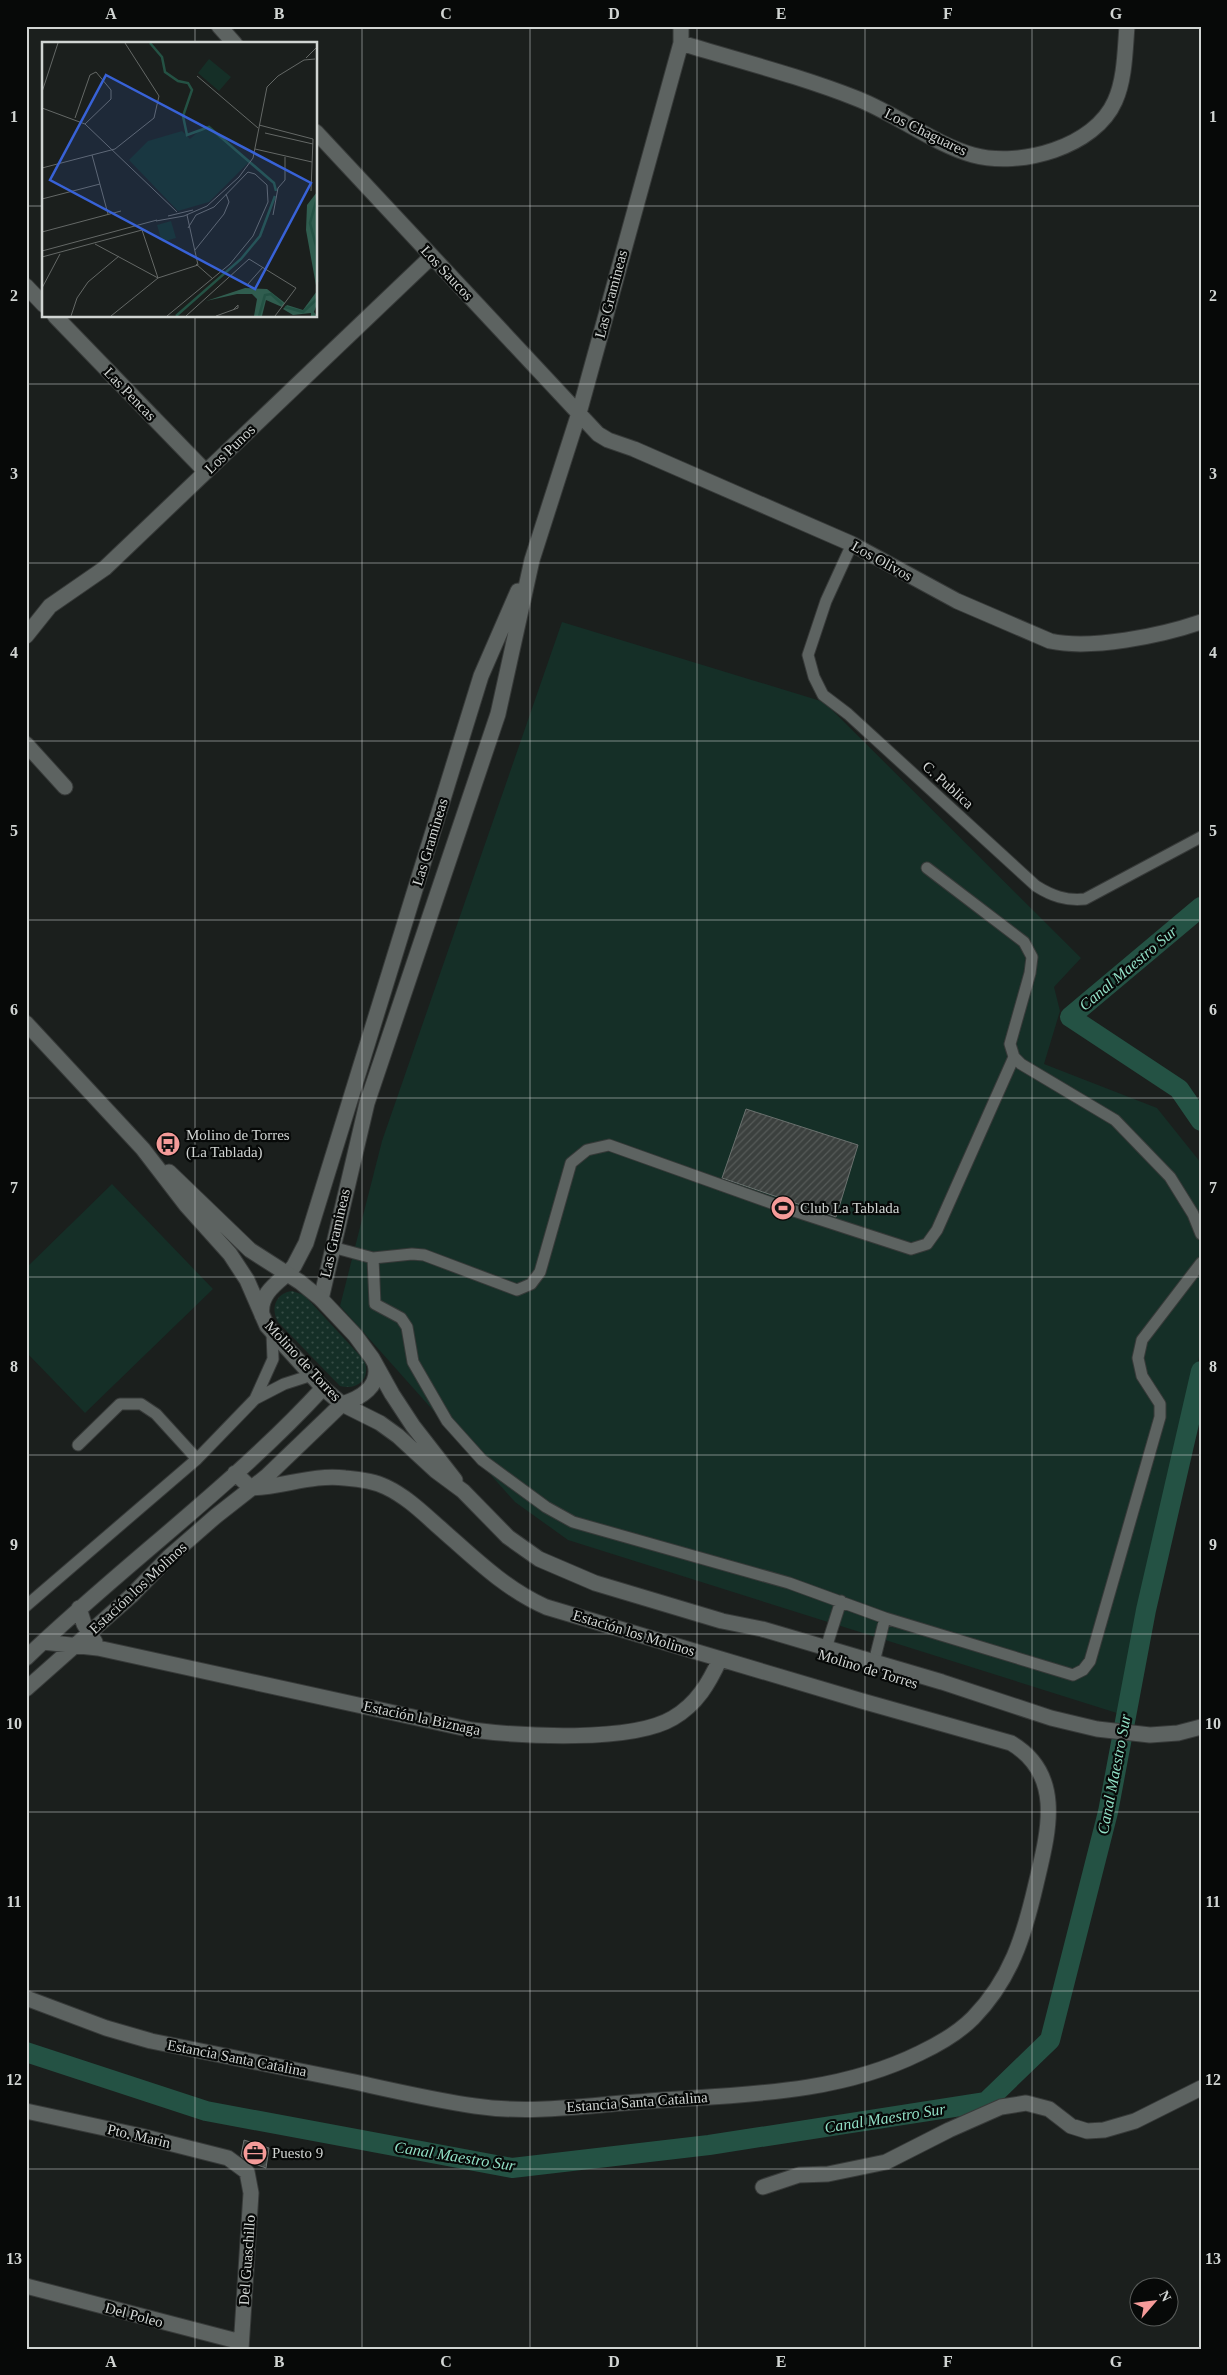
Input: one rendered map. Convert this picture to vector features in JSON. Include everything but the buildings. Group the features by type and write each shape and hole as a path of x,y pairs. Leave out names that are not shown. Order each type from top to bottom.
{"street":[{"path":"219,26 233,42"},
{"name":"Las Gramineas","path":"321,1299 367,1103 498,714 532,560 579,414 680,43 681,26"},
{"name":"Los Chaguares","path":"680,43 831,88 871,104 960,150 988,158 1002,159 1030,156 1077,141 1098,126 1108,115 1119,93 1127,26"},
{"name":"Los Saucos","path":"318,134 579,414"},
{"name":"Los Punos","path":"26,636 50,606 105,568 431,256"},
{"path":"26,286 42,303"},
{"name":"Las Pencas","path":"57,318 206,472"},
{"name":"Los Olivos","path":"579,414 598,434 608,440 634,449 852,544 957,601 1050,641 1066,645 1088,644 1161,633 1201,622"},
{"name":"Las Gramineas","path":"268,1327 261,1307 262,1300 294,1266 306,1243 481,676 532,560"},
{"path":"26,744 65,788"},
{"name":"Molino de Torres","path":"26,1024 143,1149 194,1194 250,1250 321,1299 355,1335 372,1358 406,1415 463,1491 508,1537 547,1563 595,1583 722,1621 762,1629 874,1662 985,1695 1016,1708"},
{"name":"Molino de Torres","path":"143,1149 186,1205 237,1263 247,1280 268,1327 323,1388 342,1404 390,1430 436,1471 463,1491"},
{"path":"342,1404 360,1397 372,1386 376,1372 372,1358"},
{"name":"Estación los Molinos","path":"26,1658 79,1608 235,1473 305,1409 323,1388"},
{"name":"Estación los Molinos","path":"26,1690 90,1634 169,1557 251,1488 322,1425 342,1404"},
{"path":"235,1473 251,1488"},
{"name":"Estación los Molinos","path":"251,1488 273,1487 324,1476 358,1480 384,1486 400,1494 418,1507 492,1574 531,1600 546,1607 1011,1743 1025,1751 1038,1766"},
{"path":"79,1608 98,1648"},
{"name":"Molino de Torres","path":"722,1621 760,1637 974,1701 1016,1708 1097,1728 1134,1733 1164,1734 1201,1727"},
{"name":"Estación la Biznaga","path":"43,1642 78,1644 472,1730 526,1736 616,1732 661,1724 684,1710 704,1691 720,1659"},
{"name":"Estancia Santa Catalina","path":"26,1998 106,2028 151,2041 475,2106 542,2110 804,2089 880,2070 904,2061 946,2039 973,2017 1000,1985 1016,1954 1026,1926 1044,1844 1049,1805 1046,1786 1038,1766"},
{"path":"763,2187 799,2175 828,2174 886,2162 948,2130 1001,2107 1026,2103 1049,2109 1071,2126 1087,2131 1104,2130 1135,2121 1201,2088"},
{"name":"Pto. Marin","path":"26,2111 141,2136 228,2158 247,2172"},
{"name":"Del Guaschillo","path":"241,2346 252,2193 247,2172"},
{"name":"Del Poleo","path":"26,2286 241,2346"}],"lane":[{"name":"C. Publica","path":"852,544 826,601 808,655 814,677 823,695 848,714 1036,886 1060,898 1085,899 1201,837"},
{"path":"927,868 1024,942 1032,957 1030,973 1010,1044 1014,1057 1021,1064 1115,1120 1170,1178 1193,1214 1201,1234"},
{"path":"332,1247 373,1258 412,1254 424,1256 517,1290 532,1284 540,1272 571,1163 587,1150 609,1145 911,1249 927,1244 937,1230 1014,1057"},
{"path":"373,1258 375,1304 401,1318 407,1327 413,1362 447,1421 482,1460 512,1484 546,1507 573,1522 789,1583 885,1618 1073,1675 1083,1670 1090,1661 1160,1417 1160,1404 1142,1376 1138,1358 1142,1340 1201,1264"},
{"path":"255,1399 272,1359 268,1327"},
{"path":"26,1606 197,1459 255,1399 284,1384 312,1375"},
{"path":"78,1445 120,1404 141,1404 156,1414 197,1459"},
{"path":"826,1648 841,1602"},
{"path":"874,1662 885,1618"}],"green space":[{"name":"Club La Tablada","path":"562,622 824,702 1081,958 1054,987 1060,1011 1044,1064 1157,1108 1201,1163 1201,1347 1183,1438 1120,1714 568,1540 515,1502 340,1306 382,1141"},
{"path":"112,1184 213,1289 85,1413 26,1352 26,1268"},
{"path":"292,1291 304,1295 364,1360 366,1372 361,1382 357,1385 352,1387 340,1386 278,1322 275,1312 276,1302 286,1292"}],"waterway":[{"name":"Canal Maestro Sur","path":"1201,907 1070,1017 1179,1089 1201,1121"},
{"name":"Canal Maestro Sur","path":"26,2052 206,2111 512,2168 709,2145 986,2102 1050,2040 1108,1812 1146,1610 1201,1371"}],"place":[{"name":"Molino de Torres (La Tablada)","path":"168,1144"},
{"name":"Club La Tablada","path":"783,1208"},
{"name":"Puesto 9","path":"255,2153"}]}
